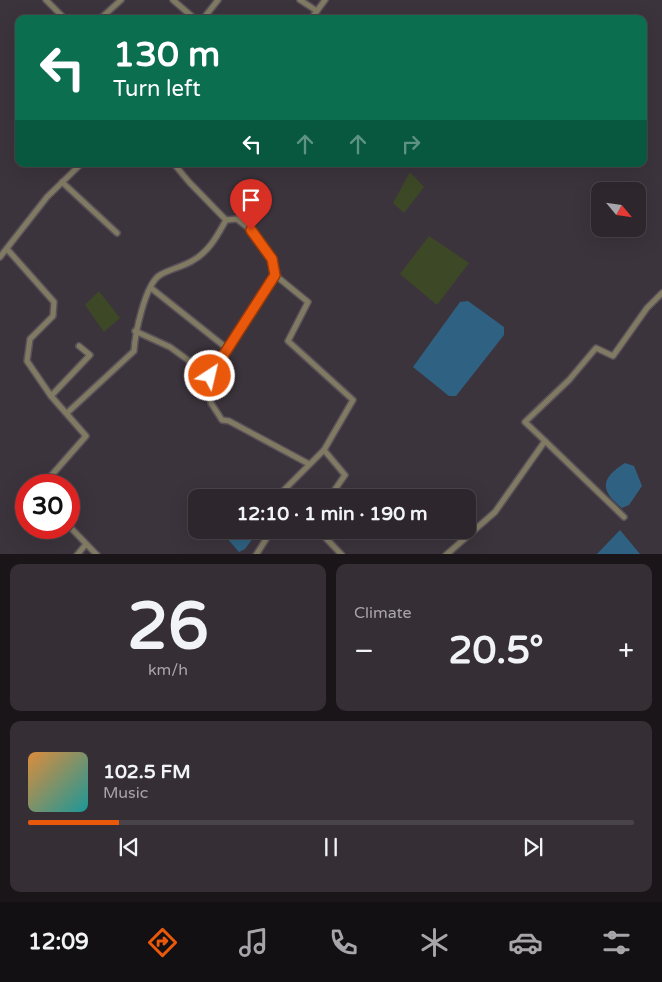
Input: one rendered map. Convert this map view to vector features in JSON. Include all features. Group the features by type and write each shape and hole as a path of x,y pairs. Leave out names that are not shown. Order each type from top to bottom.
{"street":[{"path":"46,0 61,15"},
{"path":"104,15 121,0"},
{"path":"173,0 190,15"},
{"path":"207,15 218,0"},
{"path":"300,0 317,11"},
{"path":"314,15 325,0"},
{"path":"0,257 47,197 78,167"},
{"path":"177,167 226,220"},
{"path":"62,182 118,233"},
{"path":"226,220 237,219 251,230 272,259 275,275 308,302 288,341 353,400 324,450 285,489"},
{"path":"67,413 134,350 135,331 151,288 158,275 193,261 211,247 226,220"},
{"path":"7,250 54,302 53,316 30,339 27,361 51,396 86,436 53,474"},
{"path":"275,275 229,350 210,376 211,403 222,420 230,421 309,464"},
{"path":"151,288 229,350"},
{"path":"624,517 525,422 569,380 596,348 614,356 647,308 662,293"},
{"path":"135,331 170,347 210,376"},
{"path":"51,396 90,355 79,346"},
{"path":"446,554 495,512 544,441"},
{"path":"324,450 345,475 335,489"},
{"path":"80,538 97,554"},
{"path":"256,554 266,539"},
{"path":"327,539 342,554"},
{"path":"77,554 86,544"}],"green space":[{"path":"410,172 424,187 404,213 393,203"},
{"path":"429,236 469,263 437,305 400,274"},
{"path":"99,291 120,318 104,332 85,305"}],"water":[{"path":"468,301 504,327 504,335 456,396 449,396 413,367 460,302"},
{"path":"625,463 634,466 642,486 629,505 622,508 609,495 606,484 611,474"},
{"path":"620,530 640,554 597,554"},
{"path":"228,539 252,539 245,549 239,552"}],"route":[{"path":"210,376 229,350 275,275 272,259 251,230"}]}
